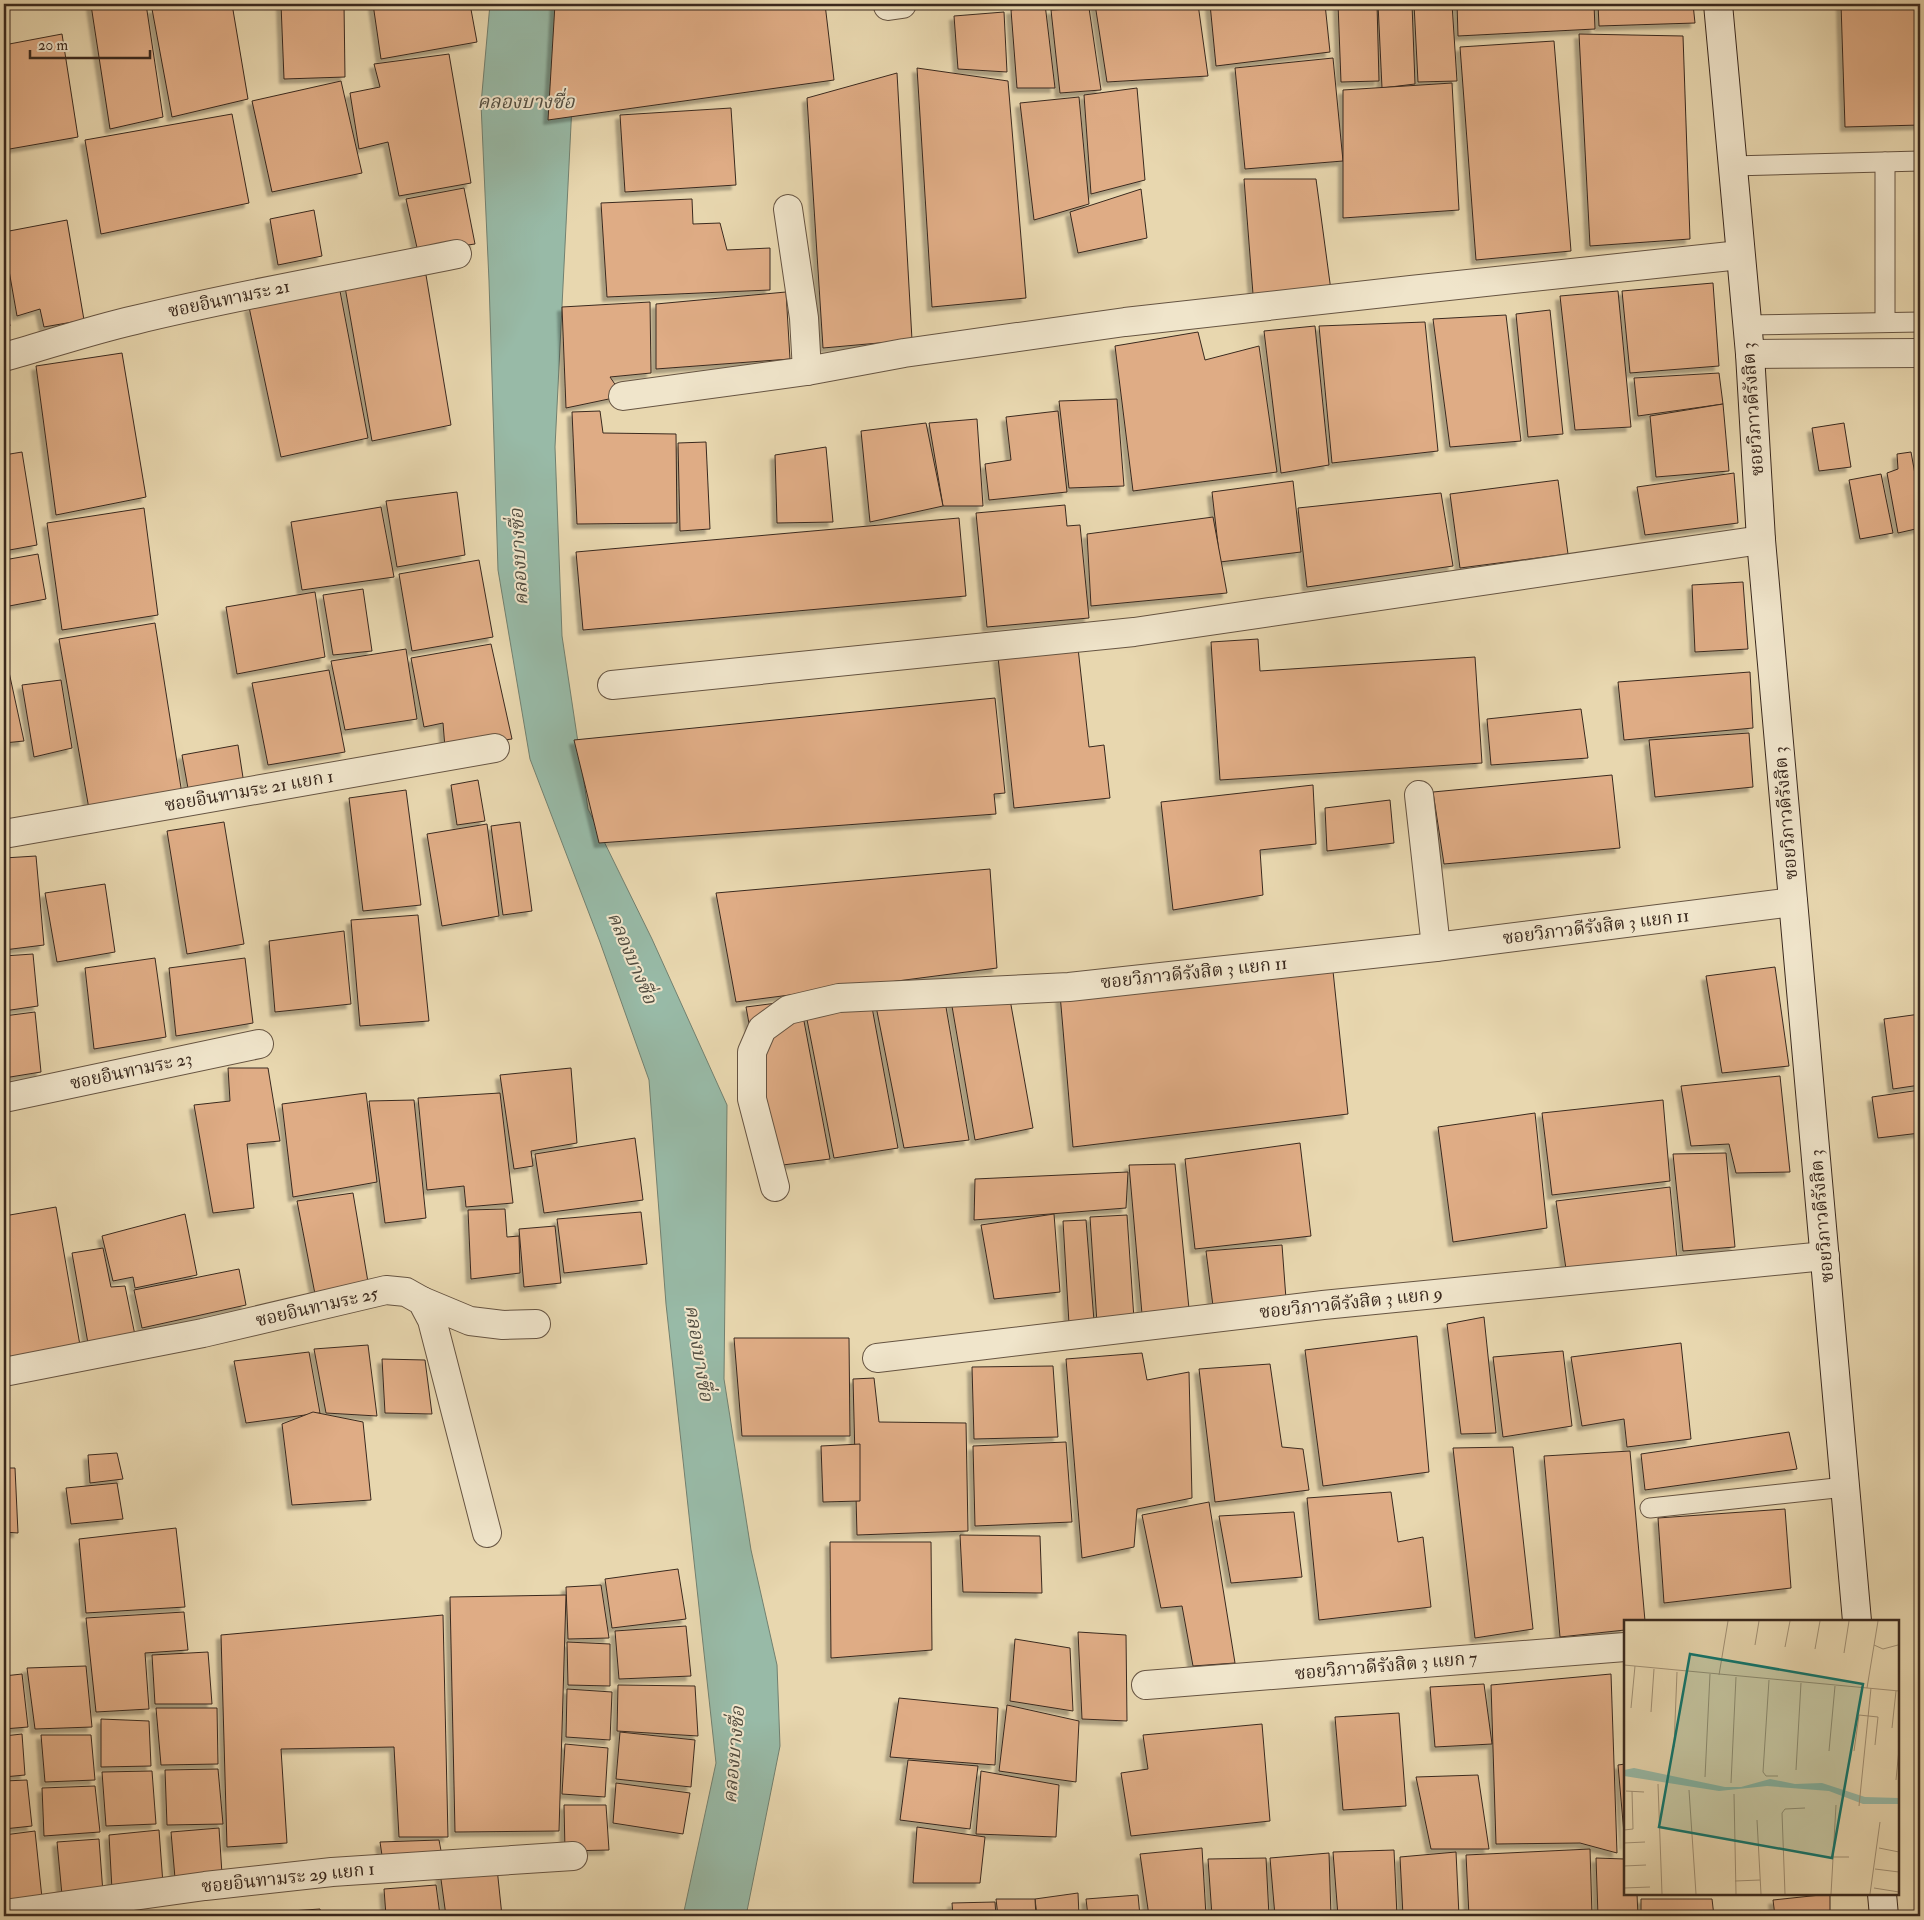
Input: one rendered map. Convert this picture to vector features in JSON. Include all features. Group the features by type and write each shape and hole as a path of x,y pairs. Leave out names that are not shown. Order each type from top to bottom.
{"street":[{"name":"ซอยวิภาวดีรังสิต 3","path":"1718,4 1750,354 1762,540 1793,902 1857,1620"},
{"path":"788,209 804,318 807,371"},
{"name":"ซอยอินทามระ 21","path":"4,357 142,318 251,294 457,254"},
{"path":"623,396 807,371 904,353 1125,322 1740,256"},
{"path":"1750,354 1920,353"},
{"path":"612,685 1134,632 1762,540"},
{"name":"ซอยอินทามระ 21 แยก 1","path":"4,834 495,748"},
{"path":"1418,795 1436,947"},
{"name":"ซอยวิภาวดีรังสิต 3 แยก 11","path":"775,1187 752,1099 752,1052 762,1029 788,1010 839,998 1069,986 1436,947 1793,902"},
{"name":"ซอยอินทามระ 23","path":"4,1098 259,1044"},
{"name":"ซอยวิภาวดีรังสิต 3 แยก 9","path":"877,1358 1323,1305 1825,1256"},
{"name":"ซอยอินทามระ 25","path":"4,1372 203,1333 386,1290 406,1292 422,1301 470,1320 503,1325 536,1324"},
{"path":"422,1301 432,1320 487,1533"},
{"name":"ซอยวิภาวดีรังสิต 3 แยก 7","path":"1146,1685 1624,1647"},
{"name":"ซอยอินทามระ 29 แยก 1","path":"4,1915 205,1886 332,1872 573,1856"},
{"path":"1882,1895 1884,1916"}],"lane":[{"path":"1732,166 1920,161"},
{"path":"1885,162 1885,322"},
{"path":"1746,325 1920,322"},
{"path":"1650,1508 1845,1487"}],"water":[{"name":"คลองบางซื่อ","path":"490,4 577,4 555,447 562,636 588,809 652,939 727,1105 724,1379 751,1550 777,1665 780,1746 746,1916 683,1916 716,1763 666,1304 649,1080 600,942 530,759 498,570 489,281 481,104"}],"building":[{"path":"146,4 163,117 110,129 91,5"},
{"path":"181,4 232,4 248,99 172,117 152,9"},
{"path":"281,4 344,4 345,77 284,79"},
{"path":"373,4 470,4 477,42 381,59"},
{"path":"555,4 825,4 834,80 548,120"},
{"path":"1045,4 1055,88 1017,88 1011,10"},
{"path":"1095,4 1198,4 1208,76 1107,82"},
{"path":"1210,4 1325,4 1330,52 1216,66"},
{"path":"1338,4 1377,4 1379,81 1341,82"},
{"path":"1378,4 1412,4 1415,84 1382,88"},
{"path":"1414,4 1452,4 1457,81 1418,82"},
{"path":"1457,4 1594,4 1595,29 1458,36"},
{"path":"1598,4 1693,4 1695,23 1599,26"},
{"path":"1841,4 1920,4 1920,125 1845,127"},
{"path":"1089,8 1101,90 1060,93 1051,10"},
{"path":"1004,12 1007,72 958,69 954,16"},
{"path":"62,34 78,137 4,150 4,45"},
{"path":"1579,34 1683,36 1690,239 1590,246"},
{"path":"1554,41 1571,251 1476,260 1460,47"},
{"path":"449,54 471,183 399,196 388,142 359,149 350,93 380,87 374,64"},
{"path":"1333,58 1343,161 1245,169 1235,68"},
{"path":"917,68 1008,81 1026,298 932,307"},
{"path":"897,73 912,340 823,348 807,98"},
{"path":"341,81 362,173 272,192 252,101"},
{"path":"1452,83 1459,210 1343,218 1343,90"},
{"path":"1137,88 1145,180 1091,194 1084,95"},
{"path":"1079,97 1089,204 1034,220 1020,103"},
{"path":"731,108 736,185 625,192 620,115"},
{"path":"232,114 249,203 101,234 85,140"},
{"path":"1244,179 1316,179 1332,298 1254,307"},
{"path":"464,188 475,244 418,252 406,199"},
{"path":"1141,189 1147,238 1078,253 1070,212"},
{"path":"692,199 693,224 720,223 727,250 770,248 770,290 607,297 601,203"},
{"path":"314,210 322,256 278,265 270,219"},
{"path":"67,220 84,320 44,327 40,309 17,316 4,242 4,232"},
{"path":"426,275 451,425 372,441 345,287"},
{"path":"1713,283 1719,366 1630,373 1622,291"},
{"path":"340,291 368,438 281,457 249,307"},
{"path":"1618,291 1631,427 1575,430 1560,296"},
{"path":"786,292 790,359 656,369 656,304"},
{"path":"4,294 10,326 4,327"},
{"path":"650,302 651,373 610,377 623,396 566,408 562,307"},
{"path":"1550,310 1563,434 1528,437 1516,314"},
{"path":"1506,315 1521,441 1450,447 1433,319"},
{"path":"1425,322 1438,451 1332,463 1319,326"},
{"path":"1315,326 1329,465 1281,473 1264,331"},
{"path":"1198,332 1205,360 1259,346 1277,472 1133,491 1115,346"},
{"path":"122,353 146,497 56,515 36,366"},
{"path":"1719,373 1723,404 1638,416 1634,378"},
{"path":"1117,399 1124,486 1069,488 1059,401"},
{"path":"1723,404 1729,471 1656,477 1650,416"},
{"path":"600,411 603,433 676,434 677,523 577,524 572,412"},
{"path":"1058,411 1067,492 989,500 985,464 1011,460 1006,417"},
{"path":"977,419 983,506 943,506 929,423"},
{"path":"926,423 943,506 870,522 861,431"},
{"path":"1844,423 1851,467 1819,471 1812,428"},
{"path":"706,442 710,529 680,531 678,443"},
{"path":"826,447 833,522 777,523 775,455"},
{"path":"22,452 37,545 4,551 4,455"},
{"path":"1911,452 1920,502 1920,528 1898,533 1887,473 1898,469 1897,454"},
{"path":"1734,473 1738,523 1645,535 1637,487"},
{"path":"1881,474 1893,533 1860,539 1849,480"},
{"path":"1558,480 1568,554 1460,568 1450,494"},
{"path":"1293,481 1301,552 1220,562 1212,492"},
{"path":"457,492 465,555 397,567 386,501"},
{"path":"1441,493 1453,566 1307,587 1298,508"},
{"path":"1065,505 1067,526 1080,525 1089,618 987,627 976,513"},
{"path":"381,507 394,577 302,590 291,522"},
{"path":"144,508 158,615 62,630 47,523"},
{"path":"1213,517 1227,593 1091,606 1087,534"},
{"path":"959,518 966,596 583,630 576,552"},
{"path":"38,554 46,599 4,607 4,560"},
{"path":"479,560 493,637 412,651 399,574"},
{"path":"1743,582 1748,649 1695,652 1692,585"},
{"path":"363,589 372,651 333,655 323,595"},
{"path":"315,592 325,657 237,674 226,607"},
{"path":"155,623 182,794 89,809 59,639"},
{"path":"1258,639 1260,671 1475,657 1482,763 1220,780 1211,642"},
{"path":"491,644 512,739 445,748 443,723 424,727 411,658"},
{"path":"1078,648 1089,747 1104,745 1110,798 1014,808 998,657"},
{"path":"406,649 417,719 345,730 331,661"},
{"path":"329,670 345,752 268,765 252,683"},
{"path":"9,672 24,741 4,743 4,673"},
{"path":"1750,672 1753,728 1624,740 1618,682"},
{"path":"61,680 72,748 34,757 22,685"},
{"path":"995,698 1005,793 994,794 996,814 599,843 574,740"},
{"path":"1581,709 1588,758 1491,765 1487,719"},
{"path":"1749,733 1753,787 1655,797 1649,740"},
{"path":"238,745 244,784 189,794 182,755"},
{"path":"1612,775 1620,848 1444,864 1433,792"},
{"path":"478,780 485,821 457,825 451,785"},
{"path":"1313,785 1316,844 1260,850 1263,895 1173,910 1161,802"},
{"path":"406,790 421,905 363,911 349,798"},
{"path":"1390,800 1394,843 1327,851 1325,808"},
{"path":"224,822 244,944 187,954 167,831"},
{"path":"520,822 532,911 503,915 491,826"},
{"path":"487,824 499,916 442,926 427,834"},
{"path":"36,856 44,945 4,950 4,858"},
{"path":"990,869 997,968 736,1002 716,893"},
{"path":"105,884 115,952 57,962 45,893"},
{"path":"418,915 429,1021 360,1026 351,920"},
{"path":"344,931 351,1004 275,1012 269,941"},
{"path":"33,954 38,1006 4,1011 4,956"},
{"path":"155,958 166,1037 94,1049 85,968"},
{"path":"245,958 253,1023 176,1036 169,968"},
{"path":"1775,967 1789,1066 1722,1073 1706,976"},
{"path":"1333,971 1348,1114 1073,1147 1060,994"},
{"path":"1006,977 1033,1128 975,1140 948,983"},
{"path":"942,984 969,1140 904,1148 873,991"},
{"path":"869,991 898,1148 834,1158 803,999"},
{"path":"800,1000 830,1159 775,1166 746,1007"},
{"path":"35,1012 41,1072 4,1078 4,1016"},
{"path":"1920,1014 1920,1085 1893,1089 1884,1019"},
{"path":"228,1068 268,1068 280,1141 247,1144 254,1208 213,1213 194,1105 230,1101"},
{"path":"571,1068 577,1143 531,1151 533,1166 514,1169 500,1075"},
{"path":"1780,1076 1790,1172 1736,1173 1729,1144 1691,1146 1681,1086"},
{"path":"1920,1090 1920,1133 1878,1138 1872,1097"},
{"path":"366,1093 377,1182 293,1197 282,1104"},
{"path":"500,1093 513,1203 466,1207 464,1186 427,1190 418,1098"},
{"path":"414,1100 426,1218 385,1223 369,1101"},
{"path":"1663,1100 1670,1181 1552,1195 1542,1113"},
{"path":"1535,1113 1547,1228 1453,1242 1438,1127"},
{"path":"635,1138 643,1200 544,1213 535,1154"},
{"path":"1300,1143 1311,1236 1195,1249 1185,1159"},
{"path":"1726,1153 1735,1247 1683,1251 1673,1154"},
{"path":"1175,1164 1189,1309 1142,1314 1129,1165"},
{"path":"1128,1172 1126,1208 974,1220 975,1179"},
{"path":"1670,1187 1677,1260 1566,1269 1556,1201"},
{"path":"353,1193 368,1282 315,1294 297,1201"},
{"path":"56,1207 81,1351 4,1364 4,1216"},
{"path":"505,1209 507,1237 519,1236 520,1273 471,1279 468,1210"},
{"path":"641,1212 647,1264 564,1273 557,1219"},
{"path":"185,1214 197,1275 135,1288 133,1277 113,1281 102,1236"},
{"path":"1054,1214 1060,1292 994,1299 981,1225"},
{"path":"1127,1215 1134,1319 1097,1323 1090,1217"},
{"path":"1086,1220 1094,1321 1069,1324 1063,1221"},
{"path":"555,1226 561,1283 524,1287 519,1229"},
{"path":"1282,1245 1286,1299 1213,1306 1206,1251"},
{"path":"103,1248 111,1287 125,1286 136,1340 89,1349 72,1253"},
{"path":"239,1269 246,1305 142,1328 134,1290"},
{"path":"1484,1317 1496,1433 1461,1434 1447,1324"},
{"path":"1417,1336 1429,1472 1323,1486 1305,1350"},
{"path":"734,1338 849,1338 850,1436 742,1436"},
{"path":"1681,1343 1691,1439 1627,1447 1624,1419 1582,1426 1571,1357"},
{"path":"368,1345 377,1416 326,1413 314,1349"},
{"path":"1563,1351 1572,1426 1503,1437 1493,1357"},
{"path":"309,1352 320,1413 246,1423 234,1361"},
{"path":"1142,1353 1147,1380 1189,1372 1192,1498 1137,1509 1134,1547 1082,1558 1066,1359"},
{"path":"382,1359 425,1360 432,1414 385,1413"},
{"path":"1270,1364 1282,1447 1303,1449 1309,1490 1215,1502 1199,1369"},
{"path":"1053,1366 1058,1437 974,1439 972,1367"},
{"path":"874,1378 879,1422 966,1423 968,1531 857,1535 853,1379"},
{"path":"313,1412 363,1422 371,1500 292,1505 282,1424"},
{"path":"1789,1432 1797,1469 1645,1490 1641,1454"},
{"path":"1066,1442 1072,1522 975,1526 973,1446"},
{"path":"860,1444 860,1501 823,1502 821,1446"},
{"path":"1513,1447 1533,1629 1475,1638 1453,1448"},
{"path":"1630,1451 1645,1620 1624,1620 1624,1630 1560,1637 1544,1456"},
{"path":"117,1453 123,1479 90,1483 88,1455"},
{"path":"4,1468 15,1468 18,1533 4,1532"},
{"path":"117,1483 123,1519 71,1524 66,1488"},
{"path":"1391,1492 1398,1542 1423,1537 1431,1607 1319,1620 1307,1498"},
{"path":"1209,1502 1235,1663 1193,1666 1182,1606 1161,1608 1142,1515"},
{"path":"1785,1509 1791,1588 1664,1603 1658,1518"},
{"path":"1294,1512 1302,1577 1231,1583 1219,1516"},
{"path":"176,1528 185,1607 86,1613 79,1539"},
{"path":"960,1535 1040,1536 1042,1593 963,1592"},
{"path":"830,1542 931,1542 932,1650 831,1658"},
{"path":"678,1569 686,1619 612,1628 605,1579"},
{"path":"601,1585 609,1638 568,1639 566,1587"},
{"path":"566,1595 559,1831 455,1832 450,1597"},
{"path":"184,1612 188,1650 145,1653 149,1709 96,1712 86,1618"},
{"path":"443,1615 448,1837 399,1837 394,1747 281,1749 287,1843 227,1847 221,1635"},
{"path":"686,1626 691,1676 619,1679 615,1631"},
{"path":"1078,1632 1126,1635 1127,1721 1082,1719"},
{"path":"1015,1639 1070,1648 1073,1711 1010,1701"},
{"path":"567,1642 610,1644 610,1686 568,1685"},
{"path":"208,1652 212,1704 155,1704 152,1655"},
{"path":"86,1666 92,1727 35,1729 27,1668"},
{"path":"22,1674 28,1727 4,1729 4,1676"},
{"path":"1611,1674 1617,1853 1580,1843 1496,1844 1491,1685"},
{"path":"1484,1684 1492,1744 1435,1747 1430,1687"},
{"path":"618,1685 695,1686 698,1736 617,1731"},
{"path":"567,1689 612,1692 610,1740 566,1737"},
{"path":"899,1698 998,1708 995,1765 890,1757"},
{"path":"1007,1705 1079,1721 1076,1782 999,1771"},
{"path":"156,1708 217,1708 218,1764 161,1765"},
{"path":"1399,1713 1406,1806 1343,1810 1335,1717"},
{"path":"101,1719 149,1721 151,1766 101,1767"},
{"path":"1262,1724 1270,1821 1131,1836 1121,1773 1148,1769 1143,1735"},
{"path":"620,1732 695,1740 691,1787 616,1779"},
{"path":"22,1734 25,1775 4,1777 4,1736"},
{"path":"41,1735 91,1735 95,1780 45,1782"},
{"path":"565,1744 608,1748 605,1797 562,1794"},
{"path":"908,1760 978,1766 970,1829 900,1820"},
{"path":"1624,1764 1624,1834 1618,1765"},
{"path":"218,1769 223,1824 167,1825 165,1770"},
{"path":"152,1771 156,1824 106,1826 102,1772"},
{"path":"981,1771 1059,1785 1056,1837 976,1834"},
{"path":"1478,1775 1489,1849 1431,1849 1416,1777"},
{"path":"27,1780 32,1826 4,1829 4,1781"},
{"path":"616,1783 690,1793 683,1834 613,1823"},
{"path":"95,1786 100,1832 44,1836 42,1788"},
{"path":"564,1805 606,1805 609,1850 565,1851"},
{"path":"917,1827 985,1837 980,1883 913,1883"},
{"path":"219,1828 222,1874 175,1878 171,1832"},
{"path":"159,1830 163,1884 112,1890 109,1835"},
{"path":"35,1831 42,1898 4,1904 4,1835"},
{"path":"99,1839 103,1893 62,1895 57,1842"},
{"path":"439,1840 442,1856 383,1862 380,1842"},
{"path":"1202,1848 1206,1916 1149,1916 1140,1854"},
{"path":"1590,1849 1592,1916 1469,1916 1466,1855"},
{"path":"1394,1850 1397,1916 1338,1916 1333,1852"},
{"path":"1456,1852 1459,1916 1403,1916 1400,1857"},
{"path":"1329,1853 1331,1916 1275,1916 1270,1858"},
{"path":"1266,1858 1269,1916 1212,1916 1208,1859"},
{"path":"1596,1858 1624,1859 1624,1895 1637,1895 1638,1916 1598,1916"},
{"path":"497,1868 502,1916 446,1916 440,1872"},
{"path":"436,1885 440,1915 386,1916 384,1889"},
{"path":"1078,1893 1079,1916 1037,1916 1035,1899"},
{"path":"1138,1895 1140,1916 1088,1916 1086,1899"},
{"path":"1830,1895 1830,1916 1775,1916 1773,1900"},
{"path":"996,1899 1035,1899 1036,1916 998,1916"},
{"path":"1641,1899 1712,1899 1714,1916 1641,1916"},
{"path":"995,1902 996,1916 953,1916 952,1903"},
{"path":"320,1909 321,1916 262,1916 261,1913"},
{"path":"945,1912 946,1916 909,1916"}]}
